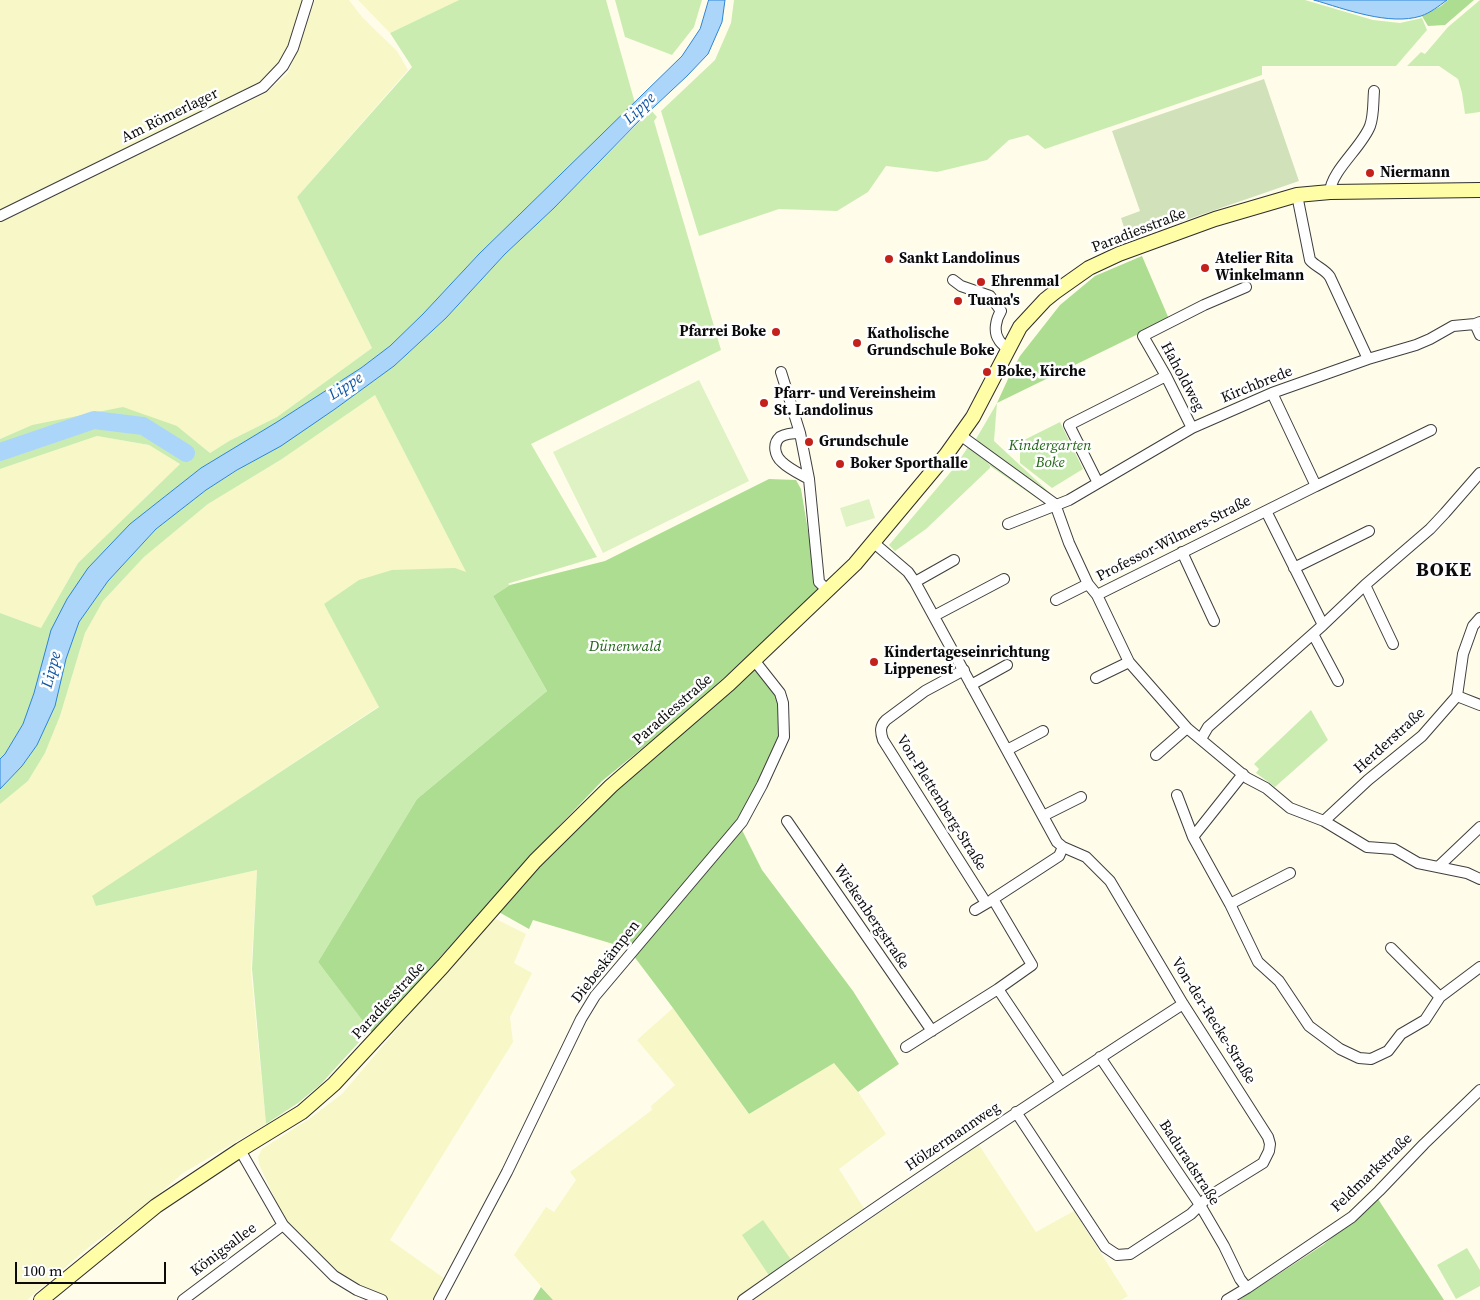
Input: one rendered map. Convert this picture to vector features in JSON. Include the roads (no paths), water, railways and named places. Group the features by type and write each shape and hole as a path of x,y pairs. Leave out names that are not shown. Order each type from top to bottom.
{"main road":[{"name":"Paradiesstraße","path":"40,1300 156,1206 240,1150 302,1112 334,1084 443,966 535,861 611,786 754,660 856,564 932,473 973,417 1020,327 1045,300 1068,282 1100,262 1151,241 1297,195 1330,192 1480,190"}],"street":[{"name":"Am Römerlager","path":"0,216 263,88 283,66 293,48 308,0"},
{"path":"1330,192 1333,179 1358,146 1370,125 1374,91"},
{"path":"1297,195 1310,260 1327,272 1330,277 1368,358"},
{"path":"953,280 961,286 990,296 994,300 1001,311 996,325 998,340 1008,349"},
{"name":"Haholdweg","path":"1192,428 1143,336 1204,305 1246,287"},
{"path":"1478,323 1480,335"},
{"name":"Kirchbrede","path":"1008,524 1069,500 1192,428 1272,393 1368,358 1416,345 1453,326 1478,323"},
{"path":"781,372 800,432 810,479 819,582 828,591"},
{"path":"1098,483 1069,425 1166,376"},
{"path":"1272,393 1316,486"},
{"name":"Professor-Wilmers-Straße","path":"1097,595 1431,430"},
{"path":"800,432 780,437 775,444 775,450 778,458 783,463 810,479"},
{"path":"960,435 1055,504 1069,543 1088,584 1097,595 1129,662 1187,728 1247,778 1266,788 1290,808 1324,822 1367,847 1394,849 1418,863 1467,873 1480,879"},
{"path":"1201,739 1208,728 1365,585 1430,529 1480,472"},
{"name":"Professor-Wilmers-Straße","path":"1266,511 1323,625"},
{"path":"1294,568 1369,531"},
{"path":"874,543 908,572 915,582 1057,842 1063,847 1059,856 975,910"},
{"path":"1182,552 1214,621"},
{"path":"915,582 954,560"},
{"path":"934,616 1004,579"},
{"path":"1056,600 1088,584"},
{"path":"1365,585 1393,644"},
{"path":"1480,618 1473,626 1464,654 1457,696 1480,706"},
{"path":"1313,634 1338,681"},
{"name":"Diebeskämpen","path":"439,1300 507,1172 594,996 742,822 762,785 784,737 783,703 780,693 754,660"},
{"path":"1096,678 1129,662"},
{"path":"971,685 1007,665"},
{"name":"Von-Plettenberg-Straße","path":"964,670 925,691 886,720 881,725 880,732 883,740 990,901"},
{"name":"Herderstraße","path":"1324,822 1368,780 1422,736 1457,696"},
{"path":"1156,755 1187,728"},
{"path":"1007,750 1043,731"},
{"path":"1193,837 1243,774"},
{"path":"1176,795 1193,837 1230,904 1258,962 1280,981 1309,1026 1340,1049 1359,1058 1371,1059 1388,1051 1401,1034 1425,1020 1440,997 1480,968"},
{"path":"1043,816 1081,797"},
{"name":"Wiekenbergstraße","path":"787,821 932,1031"},
{"path":"1438,867 1480,827"},
{"name":"Von-der-Recke-Straße","path":"1063,847 1086,857 1110,880 1182,1004 1268,1137 1269,1151 1263,1163 1208,1197 1200,1205"},
{"path":"1230,904 1290,873"},
{"path":"906,1047 1032,966 990,901"},
{"path":"1391,948 1440,997"},
{"path":"998,989 1061,1084"},
{"name":"Hölzermannweg","path":"743,1300 1016,1112 1182,1004"},
{"name":"Baduradstraße","path":"1100,1057 1200,1205 1224,1246 1240,1279 1247,1288"},
{"name":"Feldmarkstraße","path":"1226,1300 1247,1288 1352,1217 1480,1090"},
{"path":"1016,1112 1105,1247 1118,1255 1130,1254 1191,1214 1200,1205"},
{"path":"240,1150 283,1225 334,1276 357,1290 382,1300"},
{"name":"Königsallee","path":"183,1300 283,1225"}],"water":[{"name":"Lippe","path":"709,0 725,0 722,22 708,54 554,208 505,254 446,318 394,366 335,409 281,446 237,470 206,490 156,529 108,581 79,622 66,659 55,706 37,745 22,766 0,789 0,759 23,724 34,693 51,630 67,599 88,568 130,524 201,468 361,368 390,346 479,254 682,56 700,29"},
{"path":"1314,0 1447,0 1421,16 1395,19 1353,12"}],"waterway":[{"path":"0,452 94,420 143,426 186,453"}],"place":[{"name":"Niermann","path":"1370,173"},
{"name":"Sankt Landolinus","path":"889,259"},
{"name":"Atelier Rita Winkelmann","path":"1205,268"},
{"name":"Ehrenmal","path":"981,282"},
{"name":"Tuana's","path":"958,301"},
{"name":"Pfarrei Boke","path":"776,332"},
{"name":"Katholische Grundschule Boke","path":"857,343"},
{"name":"Boke, Kirche","path":"987,372"},
{"name":"Pfarr- und Vereinsheim St. Landolinus","path":"764,403"},
{"name":"Grundschule","path":"809,442"},
{"name":"Boker Sporthalle","path":"840,464"},
{"name":"Kindertageseinrichtung Lippenest","path":"874,662"}],"district":[{"name":"BOKE","path":"1444,571"}],"park label":[{"name":"Kindergarten Boke","path":"1050,454"},
{"name":"Dünenwald","path":"625,647"}]}
